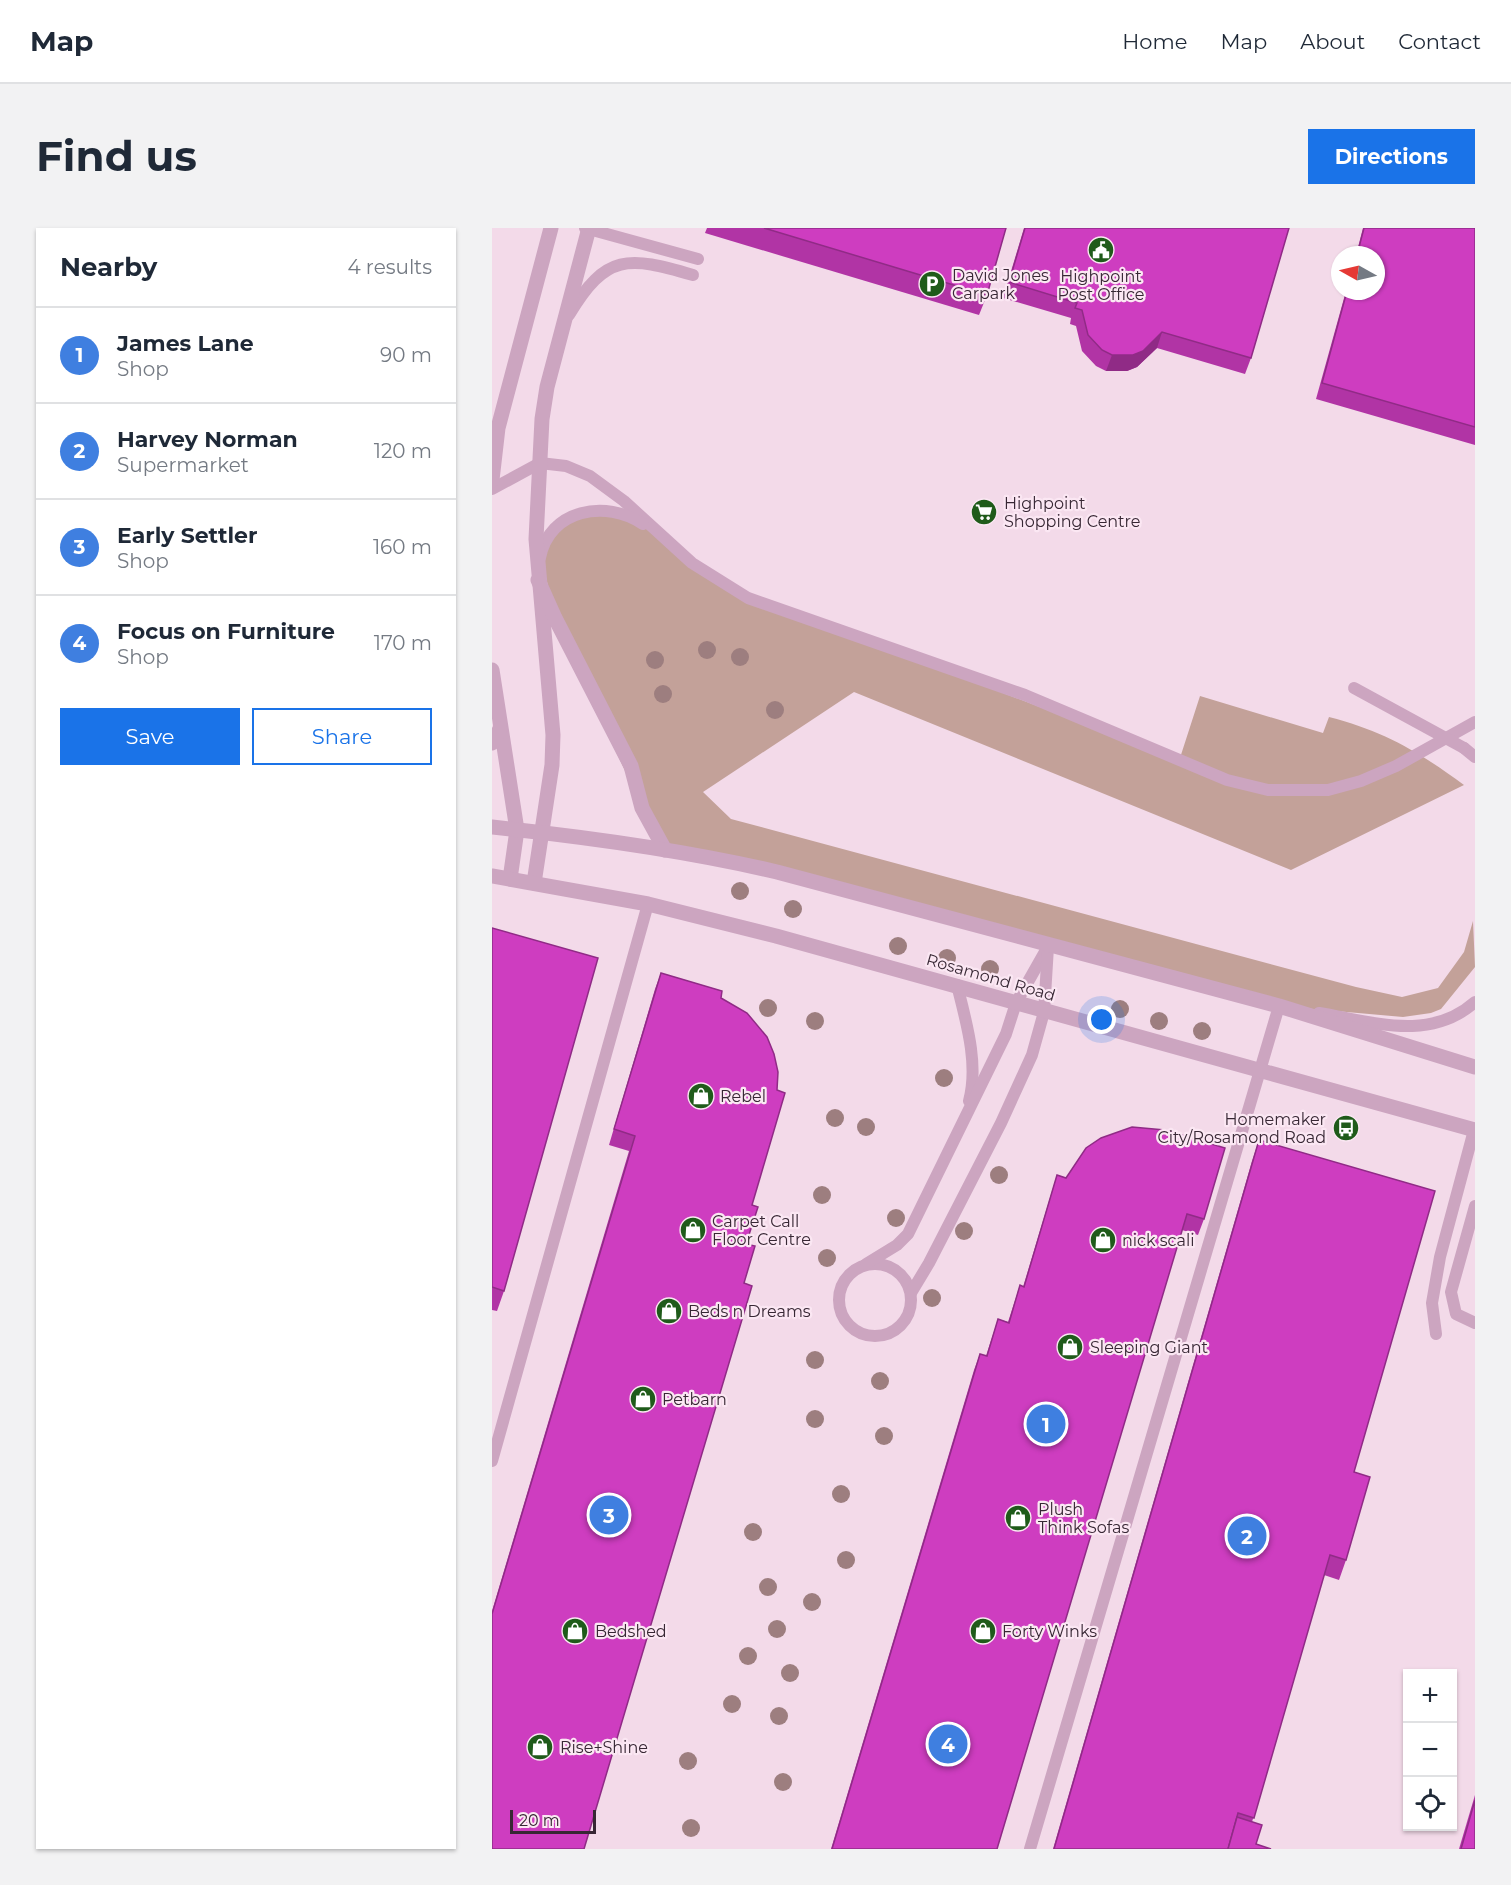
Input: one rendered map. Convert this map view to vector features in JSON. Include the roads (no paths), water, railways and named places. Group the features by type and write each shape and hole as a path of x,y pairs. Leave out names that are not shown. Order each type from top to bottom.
{"street":[{"path":"492,480 498,429 551,228"},
{"path":"534,883 552,765 553,735 536,539 540,463 547,387 588,228"},
{"path":"538,580 555,618 632,766 642,808 665,849"},
{"path":"492,670 496,736 518,830 510,879"},
{"path":"492,827 665,849 777,872 1048,947 1280,1006 1475,1067"},
{"name":"Rosamond Road","path":"492,876 648,904 776,936 1262,1072 1475,1126"}],"lane":[{"path":"588,228 698,259"},
{"path":"564,324 592,280 615,265 652,263 693,275"},
{"path":"492,489 540,463 566,466 590,476 624,501 663,539"},
{"path":"538,580 541,555 550,533 562,521 579,513 597,510 618,512 635,519 714,579 748,598 1025,695 1227,780 1268,790 1328,790 1361,781 1396,766 1475,722"},
{"path":"1354,688 1470,750 1475,758"},
{"path":"492,1461 648,904"},
{"path":"866,1264 885,1265 894,1269 908,1284 911,1293 910,1311 895,1331 884,1336 859,1333 842,1316 839,1292 851,1273 897,1245 908,1234 1006,1034 1016,1003 1048,947"},
{"path":"911,1293 1001,1123 1032,1055 1044,1012 1048,947"},
{"path":"957,985 967,1023 972,1068 972,1089 962,1125"},
{"path":"1030,1849 1280,1006 1413,1027 1446,1021 1475,1002"},
{"path":"1436,1334 1432,1303 1440,1257 1475,1126"},
{"path":"1475,1206 1451,1298 1456,1314 1475,1323"}],"place":[{"name":"Highpoint Post Office","path":"1101,250"},
{"name":"David Jones Carpark","path":"932,284"},
{"name":"Highpoint Shopping Centre","path":"984,512"},
{"name":"Rebel","path":"701,1096"},
{"name":"Homemaker City/Rosamond Road","path":"1346,1128"},
{"name":"Carpet Call Floor Centre","path":"693,1230"},
{"name":"nick scali","path":"1103,1240"},
{"name":"Beds n Dreams","path":"669,1311"},
{"name":"Sleeping Giant","path":"1070,1347"},
{"name":"Petbarn","path":"643,1399"},
{"name":"James Lane","path":"1046,1424"},
{"name":"Early Settler","path":"609,1515"},
{"name":"Plush Think Sofas","path":"1018,1518"},
{"name":"Harvey Norman","path":"1247,1536"},
{"name":"Bedshed","path":"575,1631"},
{"name":"Forty Winks","path":"983,1631"},
{"name":"Focus on Furniture","path":"948,1744"},
{"name":"Rise+Shine","path":"540,1747"}]}
